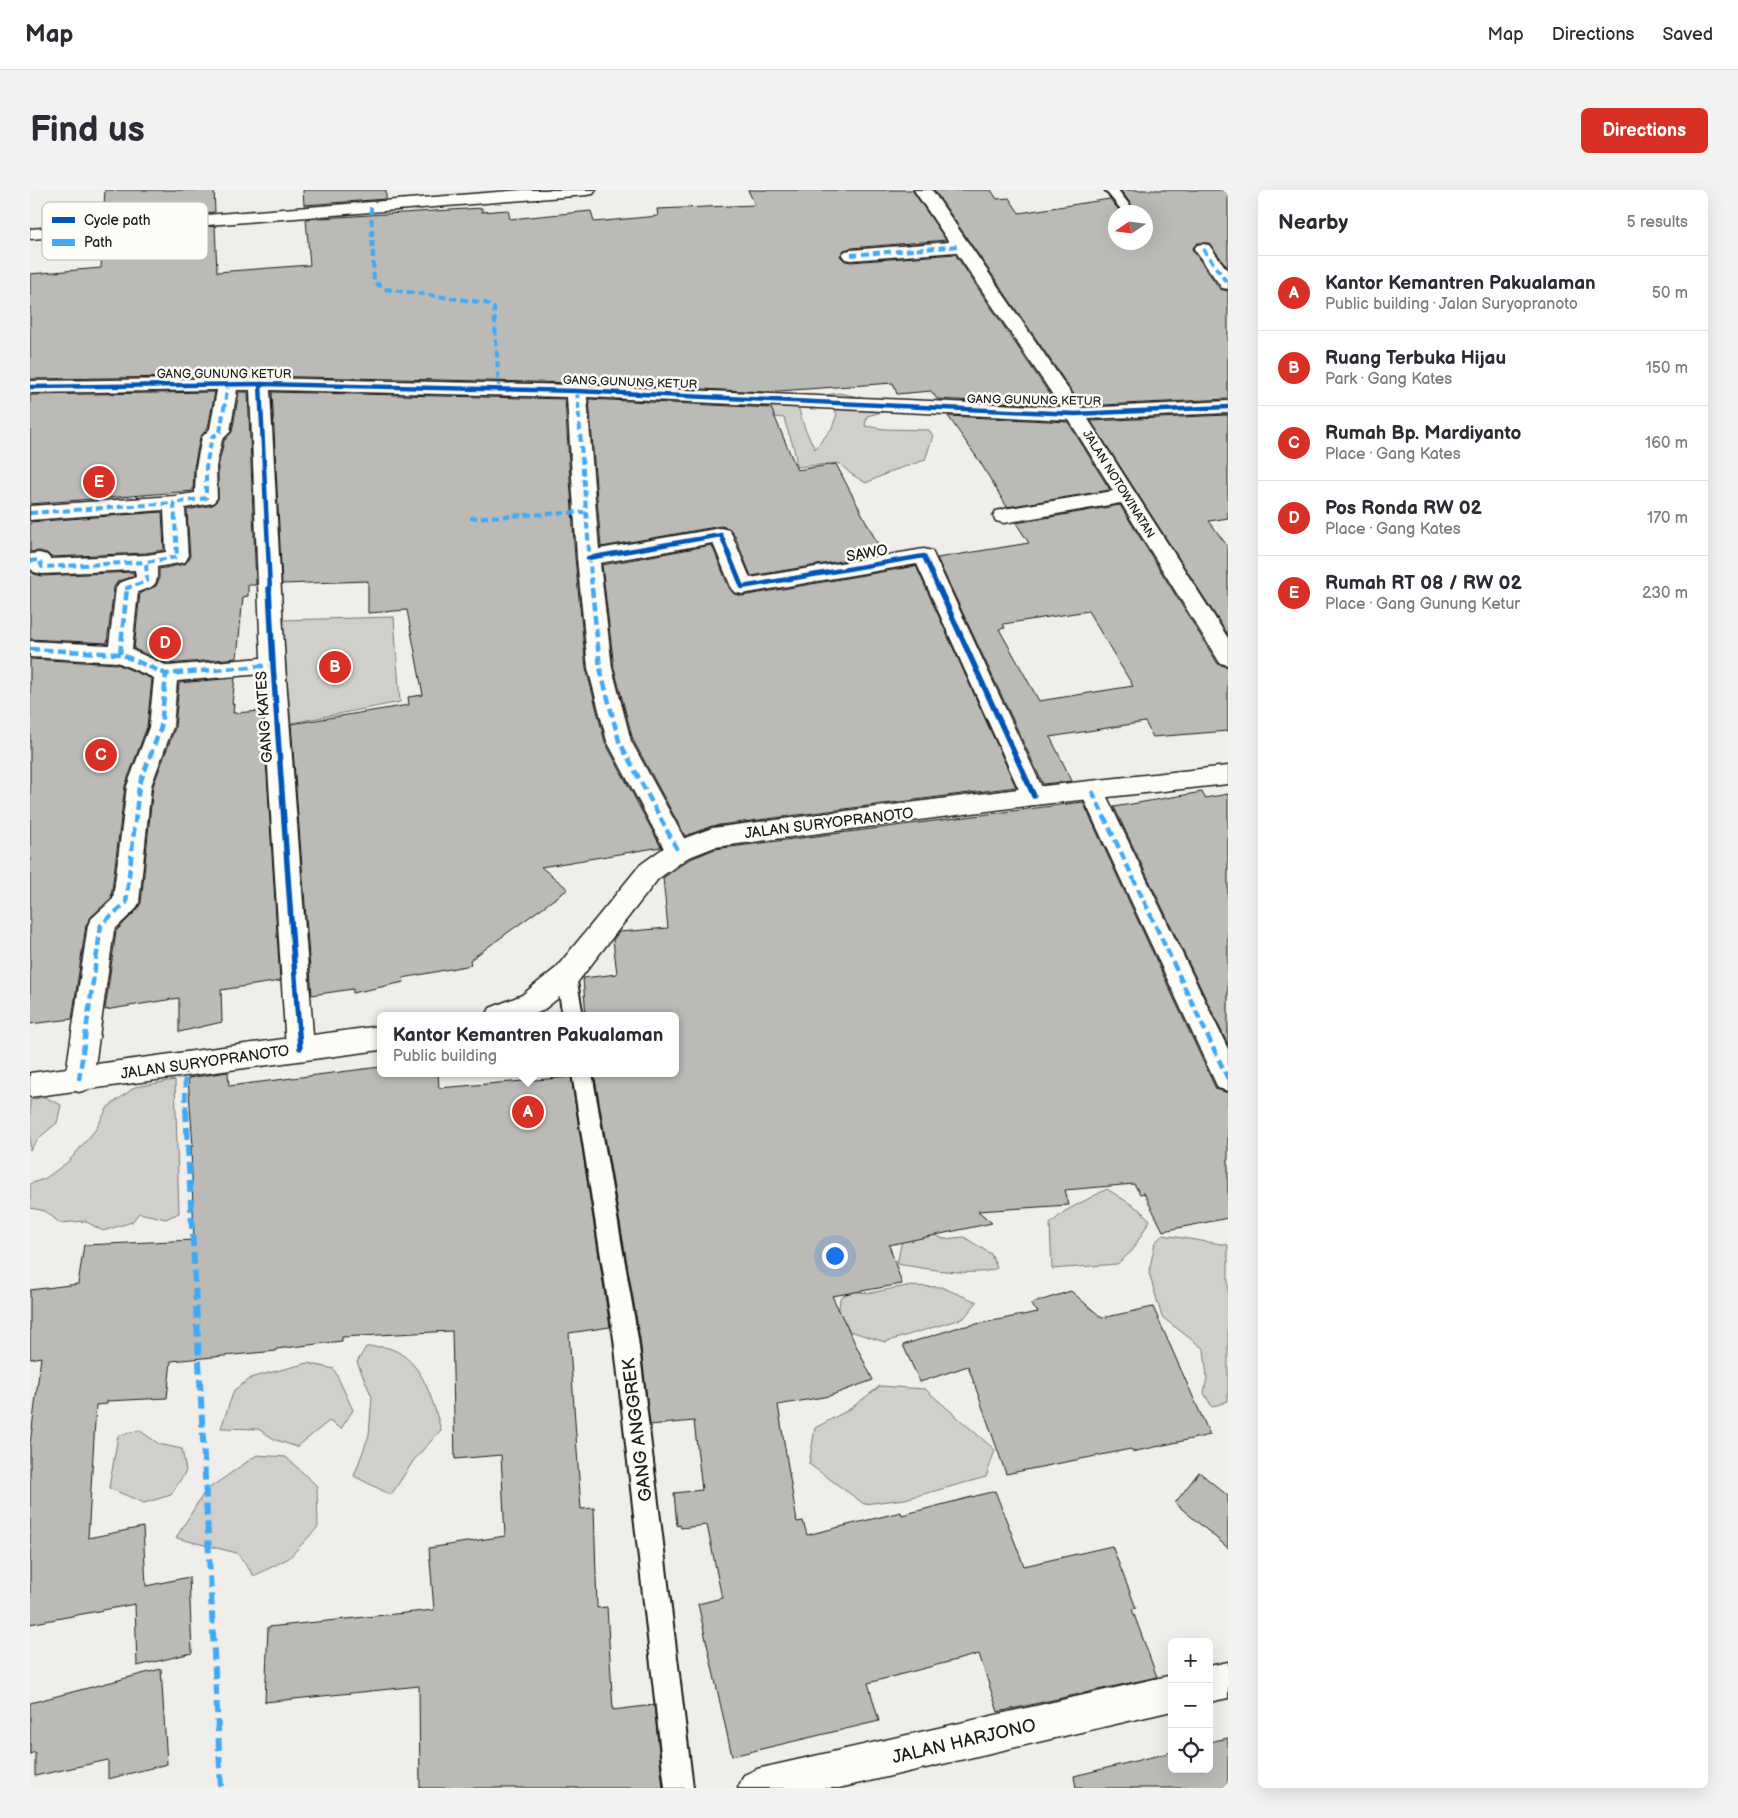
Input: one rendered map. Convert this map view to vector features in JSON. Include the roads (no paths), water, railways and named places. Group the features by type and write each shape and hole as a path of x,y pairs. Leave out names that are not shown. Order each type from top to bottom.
{"street":[{"path":"208,220 587,190"},
{"name":"JALAN NOTOWINATAN","path":"923,190 1075,414 1228,657"},
{"path":"851,255 960,246"},
{"path":"1203,249 1228,284"},
{"name":"GANG GUNUNG KETUR","path":"30,387 260,384 577,391 1075,414 1228,406"},
{"name":"GANG KATES","path":"260,384 273,665 300,1048"},
{"path":"30,513 174,503 206,498 206,467 212,437 220,432 228,385"},
{"path":"577,391 588,558 600,668 619,741 678,851"},
{"path":"1004,516 1126,496"},
{"path":"30,561 39,560 42,567 146,562 177,556 174,503"},
{"name":"SAWO","path":"588,558 720,535 742,587 924,556 1034,796"},
{"path":"120,654 127,588 147,581 146,562"},
{"path":"30,650 120,654 166,674 273,665"},
{"path":"79,1080 101,925 126,903 139,786 161,727 166,674"},
{"name":"JALAN SURYOPRANOTO","path":"510,1012 532,1003 566,976 649,872 678,851 712,838 1034,796 1228,775"},
{"path":"1092,791 1228,1079"},
{"name":"JALAN SURYOPRANOTO","path":"30,1085 79,1080 377,1038"},
{"path":"1213,1683 1228,1680"},
{"name":"JALAN HARJONO","path":"757,1788 1168,1694"}],"lane":[{"path":"1111,190 1123,205"},
{"path":"566,976 572,1012"},
{"name":"GANG ANGGREK","path":"583,1077 626,1338 678,1788"}],"place":[{"name":"Rumah RT 08 / RW 02","path":"99,482"},
{"name":"Pos Ronda RW 02","path":"165,643"},
{"name":"Ruang Terbuka Hijau","path":"335,667"},
{"name":"Rumah Bp. Mardiyanto","path":"101,755"},
{"name":"Kantor Kemantren Pakualaman","path":"528,1112"}]}
